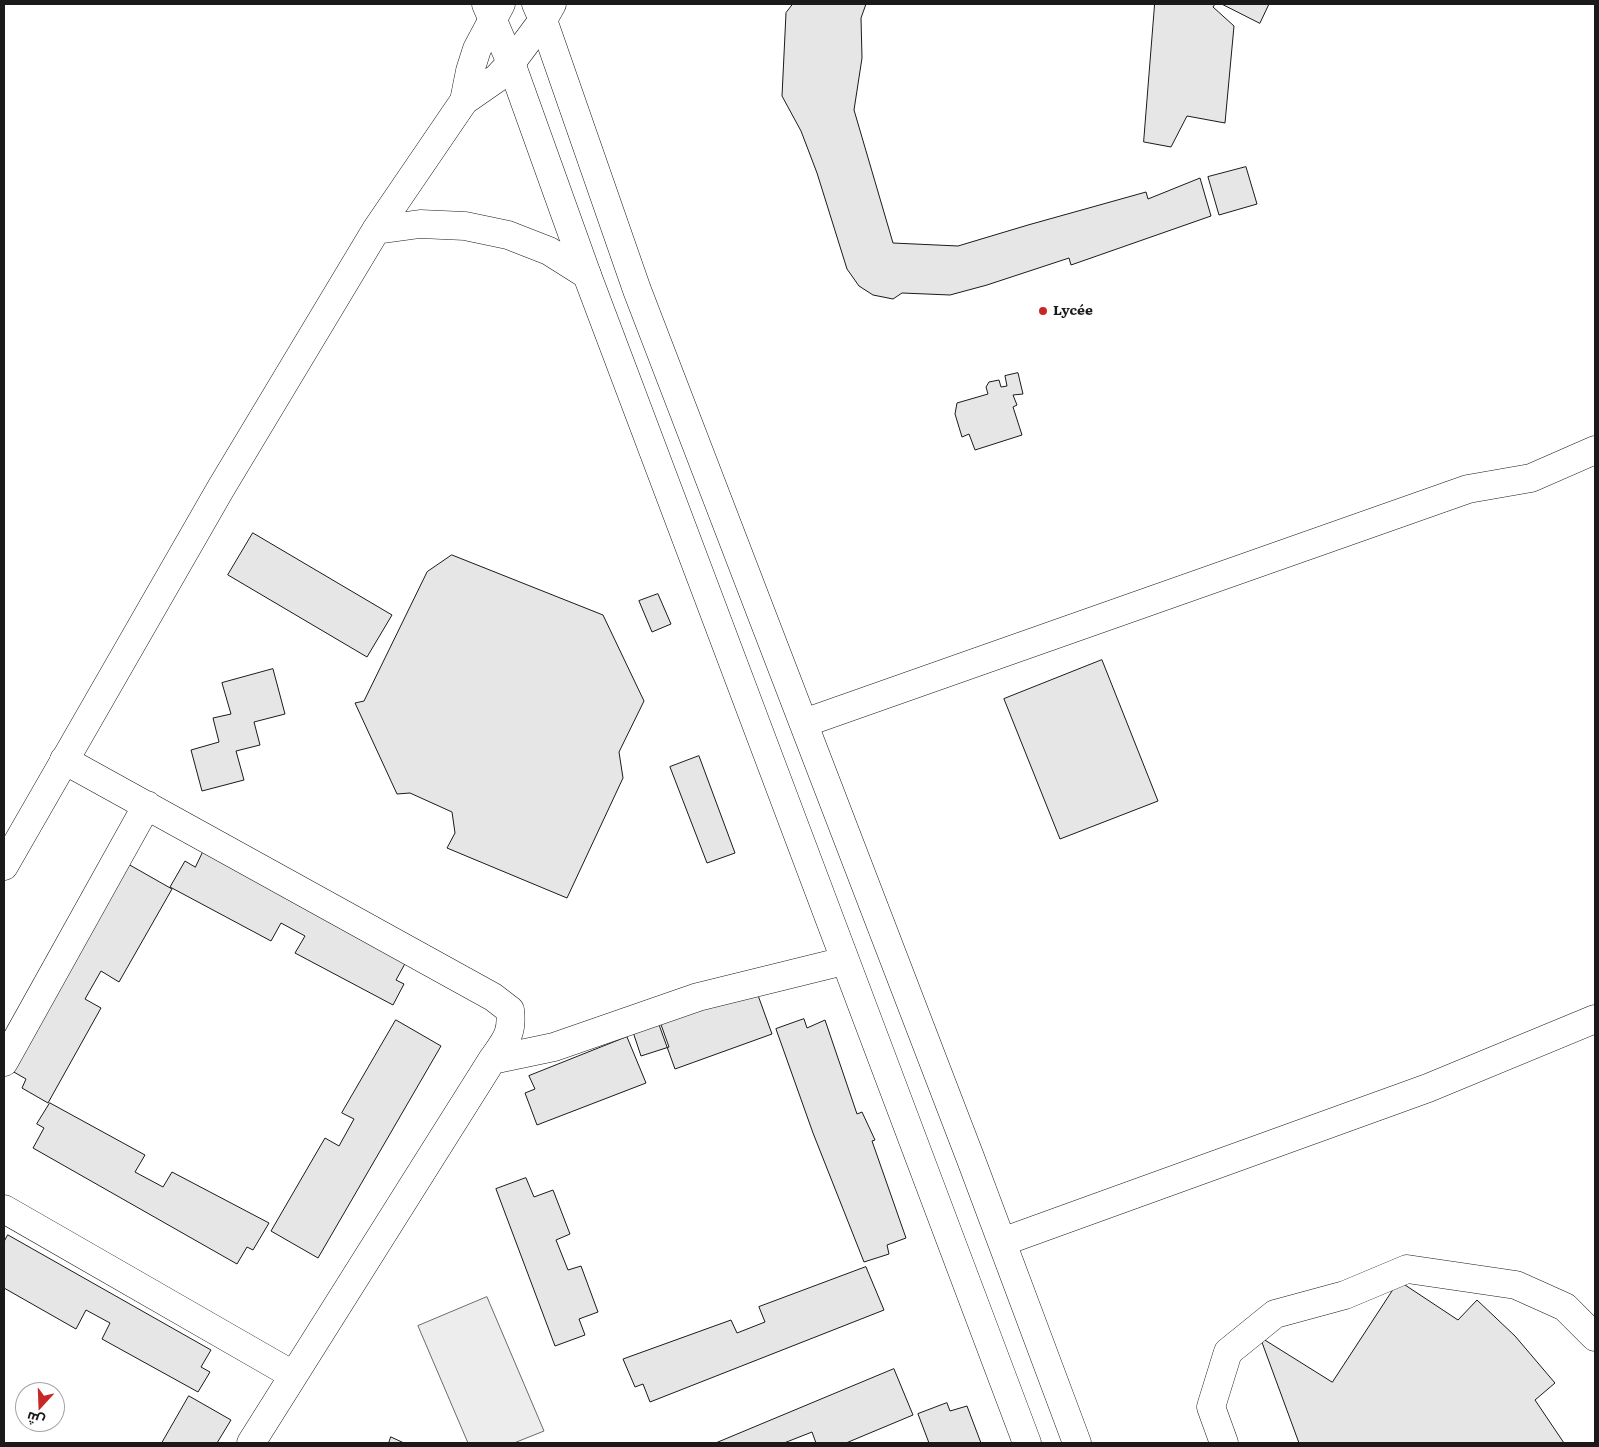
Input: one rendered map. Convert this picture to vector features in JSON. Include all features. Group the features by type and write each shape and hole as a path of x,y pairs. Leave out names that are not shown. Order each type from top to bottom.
{"street":[{"path":"493,9 587,275 1027,1443"},
{"path":"464,101 470,71 493,9"},
{"path":"4,866 221,488 376,230 464,101 497,78 511,63 544,9"},
{"path":"544,9 637,290 1078,1443"},
{"path":"376,230 420,224 464,226 508,235 549,251 587,275"},
{"path":"804,723 1468,489 1531,478 1595,450"},
{"path":"64,760 493,997 510,1010 512,1023 509,1036 492,1060 251,1443"},
{"path":"4,1062 147,805"},
{"path":"492,1060 554,1047 698,997 844,961"},
{"path":"1002,1242 1428,1088 1595,1019"},
{"path":"4,1209 293,1375"},
{"path":"1224,1443 1212,1407 1228,1352 1275,1314 1345,1294 1407,1269 1516,1285 1565,1307 1595,1337"}],"shaded area":[{"path":"487,1297 544,1431 514,1443 468,1443 418,1326"}],"building":[{"path":"793,4 866,4 861,18 862,58 854,110 893,243 958,246 1146,192 1148,199 1200,178 1211,216 1071,265 1069,258 950,295 902,293 893,299 873,295 859,286 847,269 817,173 801,131 782,96 786,13"},
{"path":"1155,4 1215,4 1213,7 1234,26 1225,123 1187,116 1171,147 1144,142"},
{"path":"1222,4 1269,4 1260,23"},
{"path":"1246,167 1257,204 1219,215 1208,177"},
{"path":"1018,373 1023,394 1013,395 1017,405 1013,407 1022,435 975,450 969,434 962,437 955,414 957,403 988,394 986,387 989,382 999,380 1001,387 1007,386 1005,376"},
{"path":"253,533 392,615 367,657 228,575"},
{"path":"452,555 603,615 644,701 619,752 623,778 567,898 447,848 455,833 452,812 410,793 397,794 355,703 364,701 427,572"},
{"path":"658,594 671,624 652,632 639,601"},
{"path":"1102,660 1158,801 1060,839 1004,699"},
{"path":"273,669 285,714 254,722 260,745 236,751 244,780 202,791 191,750 219,742 213,718 231,714 222,683"},
{"path":"699,756 735,853 707,863 670,767"},
{"path":"204,850 407,960 396,980 404,984 393,1005 295,953 305,936 281,923 271,941 170,887 185,861 195,867"},
{"path":"128,864 172,889 119,982 101,971 85,999 101,1008 48,1103 22,1088 26,1079 12,1071"},
{"path":"755,987 772,1034 675,1069 658,1022"},
{"path":"659,1019 669,1047 641,1056 632,1029"},
{"path":"804,1019 807,1028 825,1020 857,1114 862,1112 875,1140 872,1141 906,1238 887,1245 889,1254 864,1262 813,1133 776,1029"},
{"path":"396,1020 441,1046 318,1258 271,1231 325,1138 339,1146 354,1119 342,1113"},
{"path":"627,1037 646,1083 537,1125 525,1093 535,1089 529,1076"},
{"path":"50,1103 145,1155 135,1172 163,1187 172,1172 269,1223 253,1250 247,1247 237,1264 33,1148 44,1128 37,1124"},
{"path":"526,1178 534,1197 553,1190 570,1234 556,1240 568,1270 581,1266 598,1312 579,1319 585,1335 555,1346 496,1189"},
{"path":"8,1235 211,1350 201,1367 210,1372 198,1392 102,1339 110,1323 86,1310 76,1329 4,1288 4,1242"},
{"path":"866,1267 884,1310 650,1402 643,1384 635,1387 623,1359 731,1320 737,1333 765,1322 759,1307"},
{"path":"1399,1281 1458,1320 1477,1300 1515,1336 1555,1383 1535,1400 1564,1443 1299,1443 1260,1337 1332,1382"},
{"path":"894,1369 913,1415 846,1443 816,1443 812,1432 784,1443 716,1443"},
{"path":"189,1396 231,1420 217,1443 162,1443"},
{"path":"947,1403 950,1411 967,1406 981,1443 929,1443 918,1414"},
{"path":"391,1437 404,1443 389,1443"}],"place":[{"name":"Lycée","path":"1043,311"}]}
